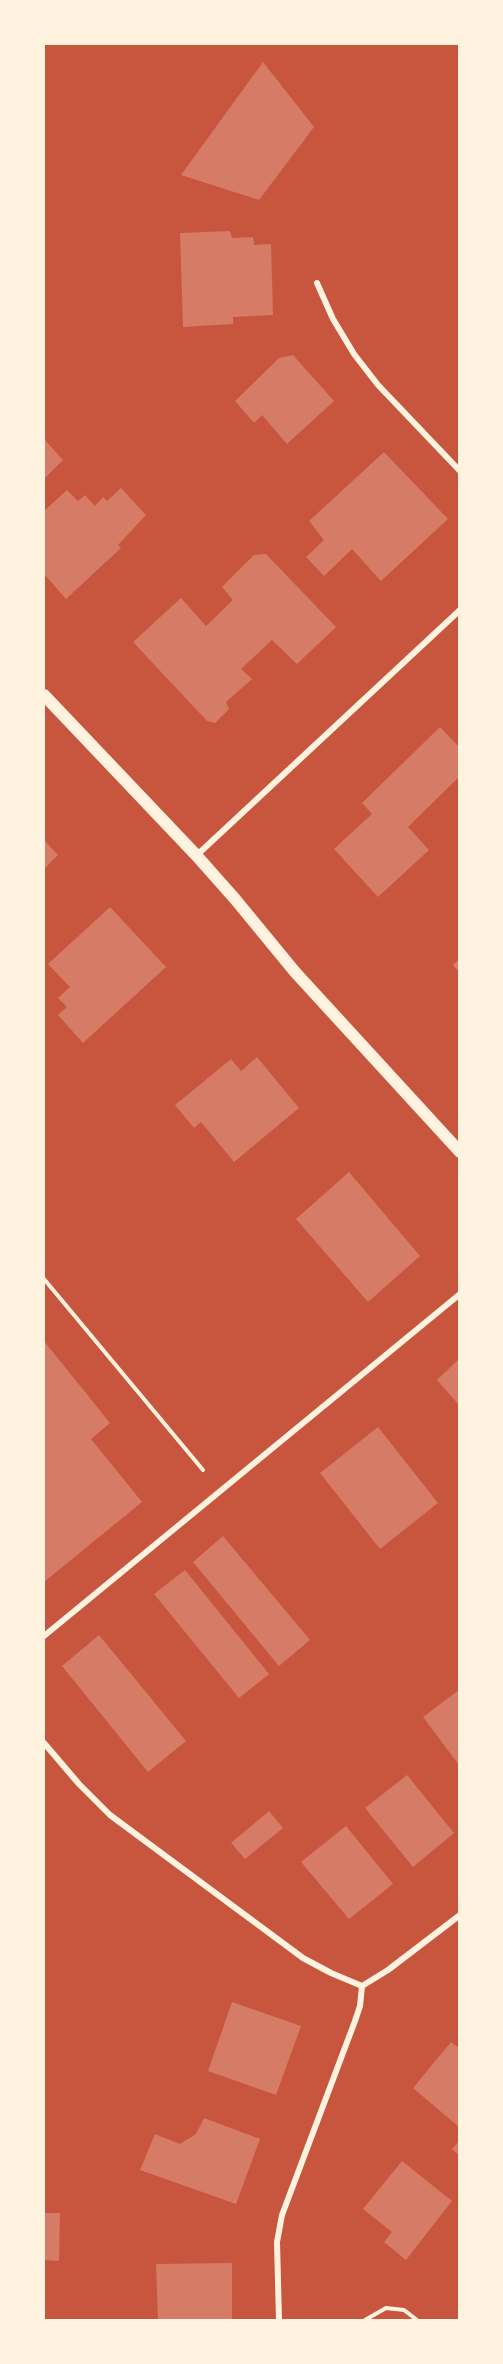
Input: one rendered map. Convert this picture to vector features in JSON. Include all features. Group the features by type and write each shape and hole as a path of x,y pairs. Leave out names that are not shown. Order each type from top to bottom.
{"main road":[{"path":"44,695 196,855 295,972 459,1152"}],"street":[{"path":"317,283 333,319 354,354 378,385 459,471"},
{"path":"196,855 459,610"},
{"path":"44,1636 459,1294"},
{"path":"44,1743 79,1784 110,1815 303,1958 362,1986"},
{"path":"362,1986 388,1970 459,1915"},
{"path":"279,2320 277,2242 282,2215 356,2021 362,1986"}],"path":[{"path":"44,1279 220,1491"},
{"path":"364,2320 386,2308 404,2310 417,2320"}],"building":[{"path":"263,62 314,127 259,200 181,175"},
{"path":"230,231 232,238 253,237 254,245 271,244 273,315 233,317 233,324 183,327 180,233"},
{"path":"293,355 334,401 287,444 262,415 254,423 235,401 279,358"},
{"path":"44,439 63,460 44,479"},
{"path":"384,452 448,519 381,581 352,549 324,576 306,557 324,540 309,521"},
{"path":"121,488 146,515 118,545 121,548 66,599 44,574 44,511 67,490 78,501 85,495 95,506 103,497 107,501"},
{"path":"266,554 336,627 297,664 272,640 241,669 252,679 226,702 229,709 215,723 207,721 133,642 181,598 206,626 233,600 222,587 254,555"},
{"path":"440,727 459,747 459,777 408,827 429,850 378,897 334,849 372,814 362,803"},
{"path":"44,840 58,855 44,869"},
{"path":"110,907 166,967 83,1043 58,1015 67,1007 58,998 70,987 48,964"},
{"path":"459,959 459,972 453,965"},
{"path":"257,1057 299,1108 234,1162 201,1122 194,1128 175,1105 231,1059 241,1071"},
{"path":"349,1172 420,1256 368,1302 296,1219"},
{"path":"44,1341 110,1423 91,1439 142,1502 44,1582"},
{"path":"459,1359 459,1405 437,1380"},
{"path":"378,1427 438,1503 380,1549 320,1473"},
{"path":"223,1536 310,1640 279,1666 193,1562"},
{"path":"185,1570 269,1674 239,1698 154,1594"},
{"path":"99,1635 186,1741 148,1772 62,1666"},
{"path":"459,1690 459,1765 423,1717"},
{"path":"407,1775 454,1833 413,1867 365,1808"},
{"path":"269,1811 283,1828 245,1859 231,1843"},
{"path":"346,1826 393,1884 349,1919 301,1862"},
{"path":"232,2002 301,2026 276,2095 208,2071"},
{"path":"451,2042 459,2048 459,2127 413,2088"},
{"path":"204,2118 260,2139 236,2204 140,2170 155,2134 180,2144 196,2134"},
{"path":"459,2141 459,2155 452,2149"},
{"path":"402,2161 452,2201 406,2260 384,2242 392,2232 363,2209"},
{"path":"44,2213 60,2213 59,2261 44,2260"},
{"path":"232,2263 232,2320 158,2320 156,2264"}]}
